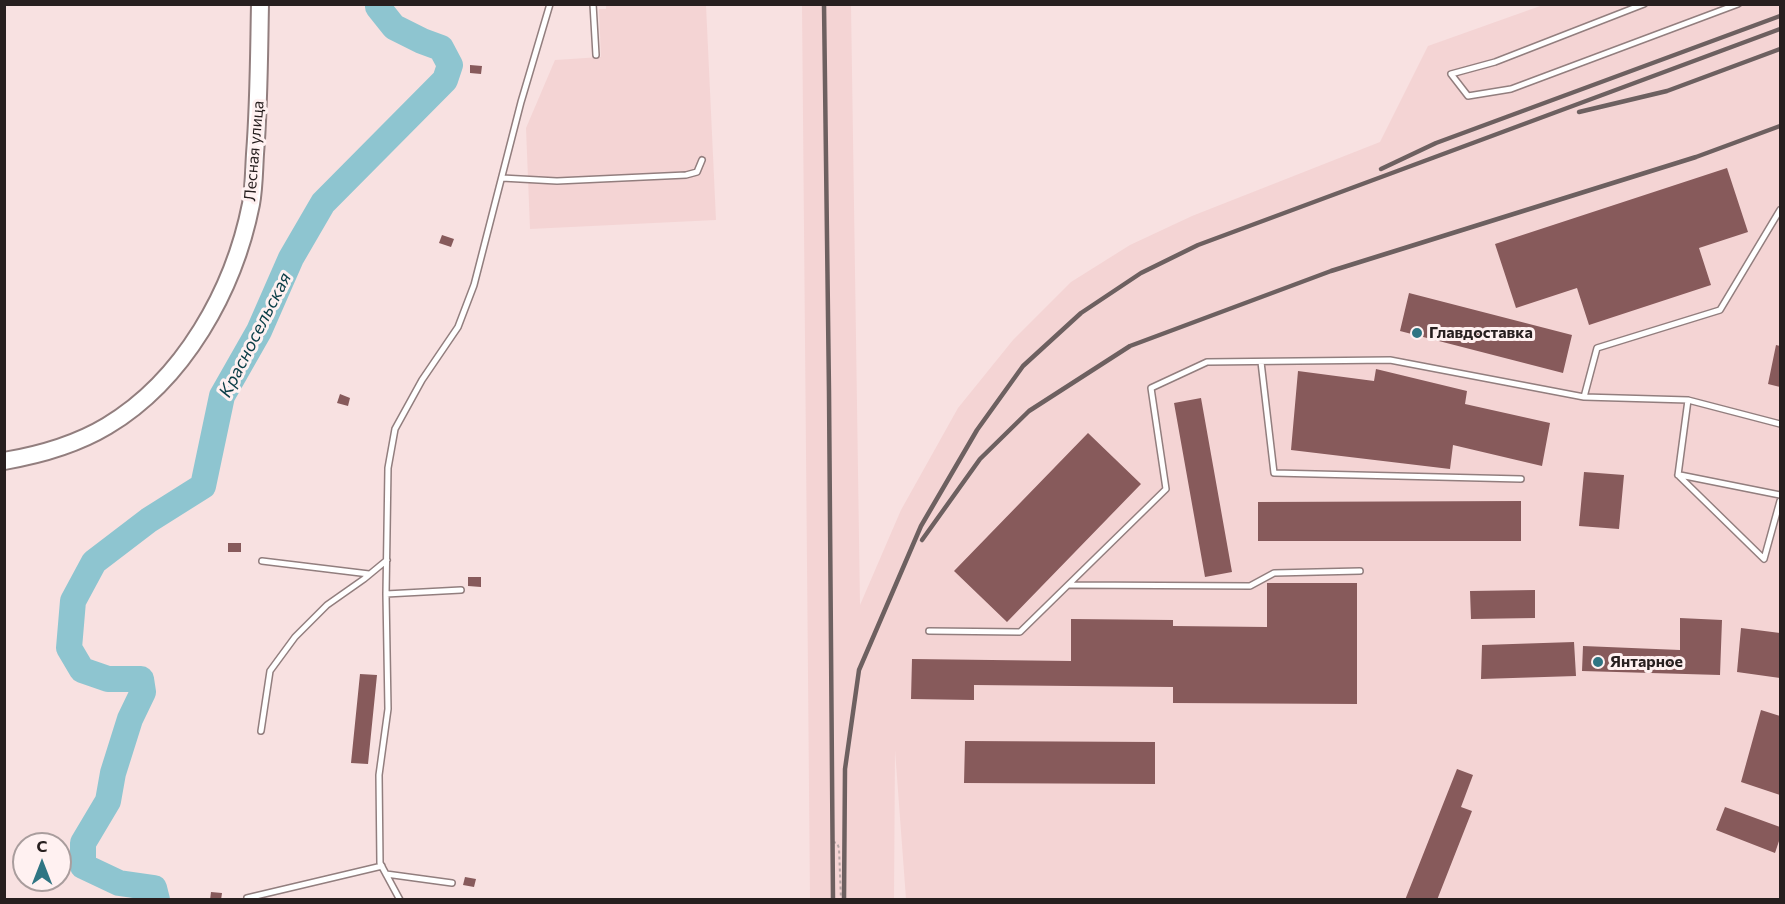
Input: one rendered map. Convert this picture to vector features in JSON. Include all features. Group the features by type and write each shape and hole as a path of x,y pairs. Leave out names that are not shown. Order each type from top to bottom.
{"main road":[{"name":"Лесная улица","path":"4,461 27,457 68,443 106,427 134,407 160,383 191,347 216,305 235,258 251,203 259,109 260,4"}],"lane":[{"path":"400,900 380,863 379,775 388,709 386,594 388,468 395,429 422,380 458,327 474,285 521,102 550,4"},
{"path":"593,4 596,54"},
{"path":"1644,4 1494,62 1450,74 1468,96 1512,89 1738,4"},
{"path":"502,178 557,181 686,175 697,171 702,160"},
{"path":"1584,397 1597,348 1720,310 1780,210"},
{"path":"929,631 1020,632 1069,585 1166,489 1151,388 1207,362 1390,360 1584,397 1688,400 1780,423"},
{"path":"1262,362 1274,473 1521,479"},
{"path":"1678,475 1688,400"},
{"path":"1678,475 1780,495"},
{"path":"1678,475 1764,560 1780,501"},
{"path":"261,731 270,671 295,637 327,605 387,560"},
{"path":"262,561 369,574"},
{"path":"1069,585 1250,586 1274,573 1360,571"},
{"path":"386,594 460,590"},
{"path":"247,898 382,866"},
{"path":"386,874 452,883"}],"path":[{"path":"833,842 837,843 839,848 841,900"}],"shaded area":[{"path":"606,4 706,5 716,220 530,229 526,128 555,60 601,57 599,9 606,9"},
{"path":"802,5 851,5 860,605 901,510 958,408 1013,340 1071,282 1130,245 1192,216 1380,142 1428,46 1543,5 1780,5 1780,899 906,899 895,750 894,899 810,899"}],"building":[{"path":"470,65 482,66 481,74 470,73"},
{"path":"1727,168 1748,232 1699,248 1711,285 1589,325 1577,288 1516,308 1495,244"},
{"path":"442,235 454,239 451,247 439,243"},
{"path":"1409,293 1572,335 1563,373 1400,331"},
{"path":"1776,345 1780,346 1780,387 1768,384"},
{"path":"1376,369 1467,391 1465,404 1550,423 1542,466 1453,445 1450,469 1291,450 1298,371 1374,381"},
{"path":"340,394 350,398 348,406 337,403"},
{"path":"1201,398 1232,572 1205,577 1174,403"},
{"path":"1088,433 1141,484 1007,622 954,571"},
{"path":"1584,472 1624,475 1619,529 1579,526"},
{"path":"1521,501 1521,541 1258,541 1258,502"},
{"path":"228,543 241,543 241,552 228,552"},
{"path":"468,577 481,577 481,587 468,586"},
{"path":"1267,583 1357,583 1357,704 1173,703 1173,687 974,685 974,700 911,699 912,659 1071,661 1071,619 1173,620 1173,626 1267,627"},
{"path":"1535,590 1535,618 1471,619 1470,591"},
{"path":"1680,618 1722,620 1720,675 1582,671 1583,646 1680,650"},
{"path":"1741,628 1780,633 1780,678 1737,672"},
{"path":"1574,642 1576,676 1481,679 1482,645"},
{"path":"360,674 377,675 368,764 351,763"},
{"path":"1761,710 1780,716 1780,795 1741,782"},
{"path":"965,741 1155,742 1155,784 964,783"},
{"path":"1457,769 1473,775 1461,807 1472,811 1437,900 1405,900"},
{"path":"1725,807 1780,827 1780,838 1775,853 1716,830"},
{"path":"465,877 476,879 474,887 463,885"},
{"path":"211,892 222,893 221,900 210,900"}],"waterway":[{"name":"Красносельская","path":"157,900 154,888 119,883 83,866 83,843 108,801 113,773 130,719 143,692 141,679 108,679 82,670 69,648 73,601 94,562 149,520 203,486 222,396 259,331 291,258 323,203 445,80 450,65 441,48 394,27 378,4"}],"railway":[{"path":"824,4 833,900"},
{"path":"1381,169 1436,143 1780,16"},
{"path":"844,900 845,769 859,670 921,526 977,430 1023,366 1081,313 1141,273 1198,245 1780,29"},
{"path":"1579,112 1667,91 1780,49"},
{"path":"922,540 980,459 1029,411 1130,346 1331,271 1696,157 1780,126"}],"place":[{"name":"Главдоставка","path":"1417,333"},
{"name":"Янтарное","path":"1598,662"}]}
